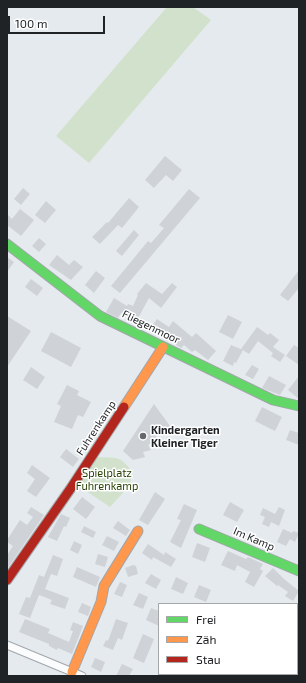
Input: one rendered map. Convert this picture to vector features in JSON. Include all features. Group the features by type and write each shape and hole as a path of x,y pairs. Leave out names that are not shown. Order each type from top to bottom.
{"street":[{"name":"Fliegenmoor","path":"7,244 100,316 273,400 299,406"},
{"name":"Fuhrenkamp","path":"7,580 71,488 163,347"},
{"name":"Im Kamp","path":"198,529 299,571"},
{"path":"72,672 101,602 104,586 138,531"},
{"path":"7,644 82,676"}],"green space":[{"path":"167,7 193,7 211,20 89,163 56,136"},
{"name":"Spielplatz Fuhrenkamp","path":"97,457 117,458 121,460 132,472 130,485 110,507 77,485"}],"building":[{"path":"165,156 182,170 173,181 166,175 154,188 145,180"},
{"path":"23,188 30,194 21,205 14,199"},
{"path":"189,189 200,198 120,293 111,286 148,241 151,243 164,228 159,225"},
{"path":"129,198 139,207 122,228 118,225 100,244 92,237 107,222 108,223"},
{"path":"46,201 56,210 45,223 35,215"},
{"path":"20,209 34,220 21,236 7,225 7,214 12,219"},
{"path":"134,230 139,235 122,256 116,251"},
{"path":"39,238 46,244 39,252 32,246"},
{"path":"57,255 69,265 74,260 83,267 71,280 49,265"},
{"path":"7,257 14,262 7,272"},
{"path":"299,270 299,288 288,301 280,295"},
{"path":"96,271 105,278 94,293 85,285"},
{"path":"31,279 43,288 37,296 25,287"},
{"path":"146,283 162,294 172,283 177,287 161,308 149,298 137,320 121,313 118,318 106,312 114,298 127,306 128,304 133,306 138,295 137,294"},
{"path":"228,315 242,322 233,339 219,332"},
{"path":"7,316 31,331 7,367"},
{"path":"157,319 169,327 173,321 192,337 196,333 216,351 208,360 195,350 192,352 184,345 181,348 161,332 159,335 150,329"},
{"path":"257,327 268,335 270,333 279,340 273,347 285,355 280,362 271,356 273,353 258,341 249,354 241,349"},
{"path":"51,332 81,348 71,367 41,351"},
{"path":"231,345 243,350 236,363 234,362 233,366 223,361"},
{"path":"294,345 299,348 299,365 286,356"},
{"path":"252,365 259,369 253,379 245,375"},
{"path":"31,367 45,377 37,389 23,380"},
{"path":"269,376 286,385 280,395 262,388"},
{"path":"299,376 299,399 288,390"},
{"path":"67,385 79,391 77,395 91,402 83,417 78,415 72,429 54,422 61,406 57,404"},
{"path":"154,404 170,426 156,436 157,440 148,445 151,450 143,452 145,457 133,460 123,451"},
{"path":"262,407 282,417 275,431 255,421"},
{"path":"290,430 299,433 299,445 286,440"},
{"path":"66,449 79,459 73,467 60,457"},
{"path":"32,465 50,478 36,497 27,491 35,479 27,473"},
{"path":"155,492 165,499 148,525 139,520"},
{"path":"82,497 95,507 86,519 73,509"},
{"path":"230,502 244,510 237,522 223,515"},
{"path":"184,504 197,510 181,548 170,542 181,520 177,519"},
{"path":"31,507 44,515 7,569 7,555 13,546 7,542 7,540 20,520 27,525 33,517 27,513"},
{"path":"279,507 285,510 279,526 271,522 269,527 262,524 265,517 260,515 263,508 275,514"},
{"path":"61,514 70,518 66,527 64,526 57,541 48,537"},
{"path":"118,521 130,530 126,536 113,528"},
{"path":"84,526 96,532 93,538 81,532"},
{"path":"283,529 292,533 293,531 299,533 295,542 290,539 286,546 277,542"},
{"path":"107,536 119,542 114,551 102,545"},
{"path":"74,541 82,545 78,554 70,550"},
{"path":"197,543 210,548 205,562 192,557"},
{"path":"148,544 164,555 165,552 176,559 171,567 153,557 152,560 142,553"},
{"path":"228,551 246,559 248,557 263,564 260,569 263,571 254,587 245,582 250,572 237,565 235,571 221,565"},
{"path":"98,554 108,557 105,567 95,564"},
{"path":"53,555 63,559 57,576 51,574 45,589 69,598 65,609 50,604 52,600 39,595 30,618 19,614 26,597 30,598 39,575 44,577"},
{"path":"133,565 136,566 138,574 128,577 125,568"},
{"path":"77,567 100,577 96,587 73,577"},
{"path":"273,568 299,591 293,601 285,596 288,592 278,585 277,586 265,576"},
{"path":"151,574 161,580 156,589 145,583"},
{"path":"176,577 188,583 183,594 171,589"},
{"path":"120,582 127,585 122,597 114,594"},
{"path":"199,585 211,590 206,602 194,597"},
{"path":"139,593 148,597 143,609 133,605"},
{"path":"82,603 91,607 88,616 78,612"},
{"path":"151,608 158,611 158,626 146,620"},
{"path":"25,619 50,629 48,633 69,642 73,631 70,630 73,622 83,626 72,654 58,648 57,650 49,646 49,644 19,632"},
{"path":"116,619 128,623 122,640 118,638 113,650 103,646 106,640 108,641"},
{"path":"143,634 154,639 144,663 133,658"},
{"path":"95,658 105,662 101,672 91,667"},
{"path":"122,664 133,669 129,676 116,676"}],"traffic: fast":[{"path":"7,244 100,316 273,400 299,406"},
{"path":"199,529 299,571"}],"traffic: slow":[{"path":"124,407 163,347"},
{"path":"72,672 101,602 104,586 138,531"}],"traffic: jam":[{"path":"7,580 71,488 124,407"}],"place":[{"name":"Kindergarten Kleiner Tiger","path":"143,436"}]}
